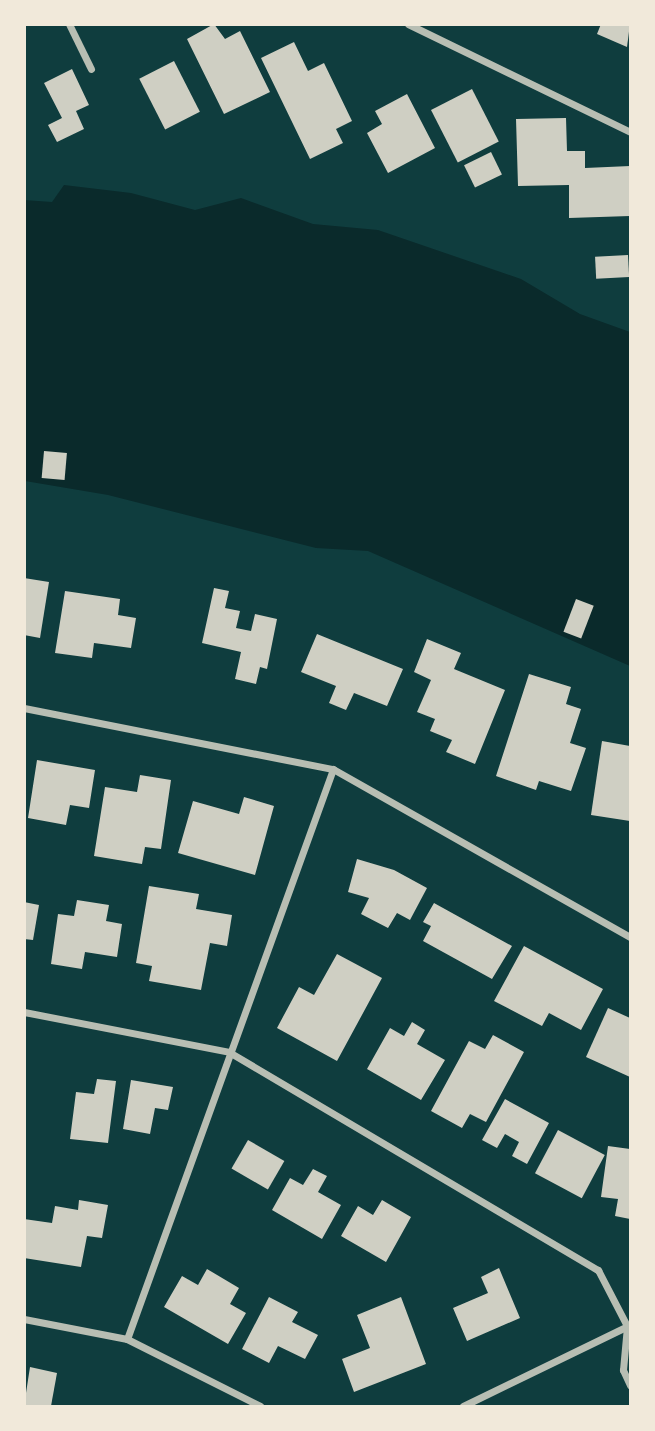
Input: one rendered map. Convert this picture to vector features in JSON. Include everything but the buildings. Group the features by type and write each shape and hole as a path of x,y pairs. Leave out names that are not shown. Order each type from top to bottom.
{"street":[{"path":"69,24 91,68"},
{"path":"408,24 631,132"},
{"path":"24,708 332,769 631,937"},
{"path":"127,1339 332,769"},
{"path":"24,1012 229,1052 598,1269 629,1325 623,1370 631,1385"},
{"path":"24,1319 127,1339 260,1406"},
{"path":"463,1406 629,1325"}],"water":[{"path":"64,185 131,193 195,210 241,198 313,224 378,230 521,279 580,314 630,332 630,666 368,551 316,548 108,495 25,481 24,200 52,202"}]}
